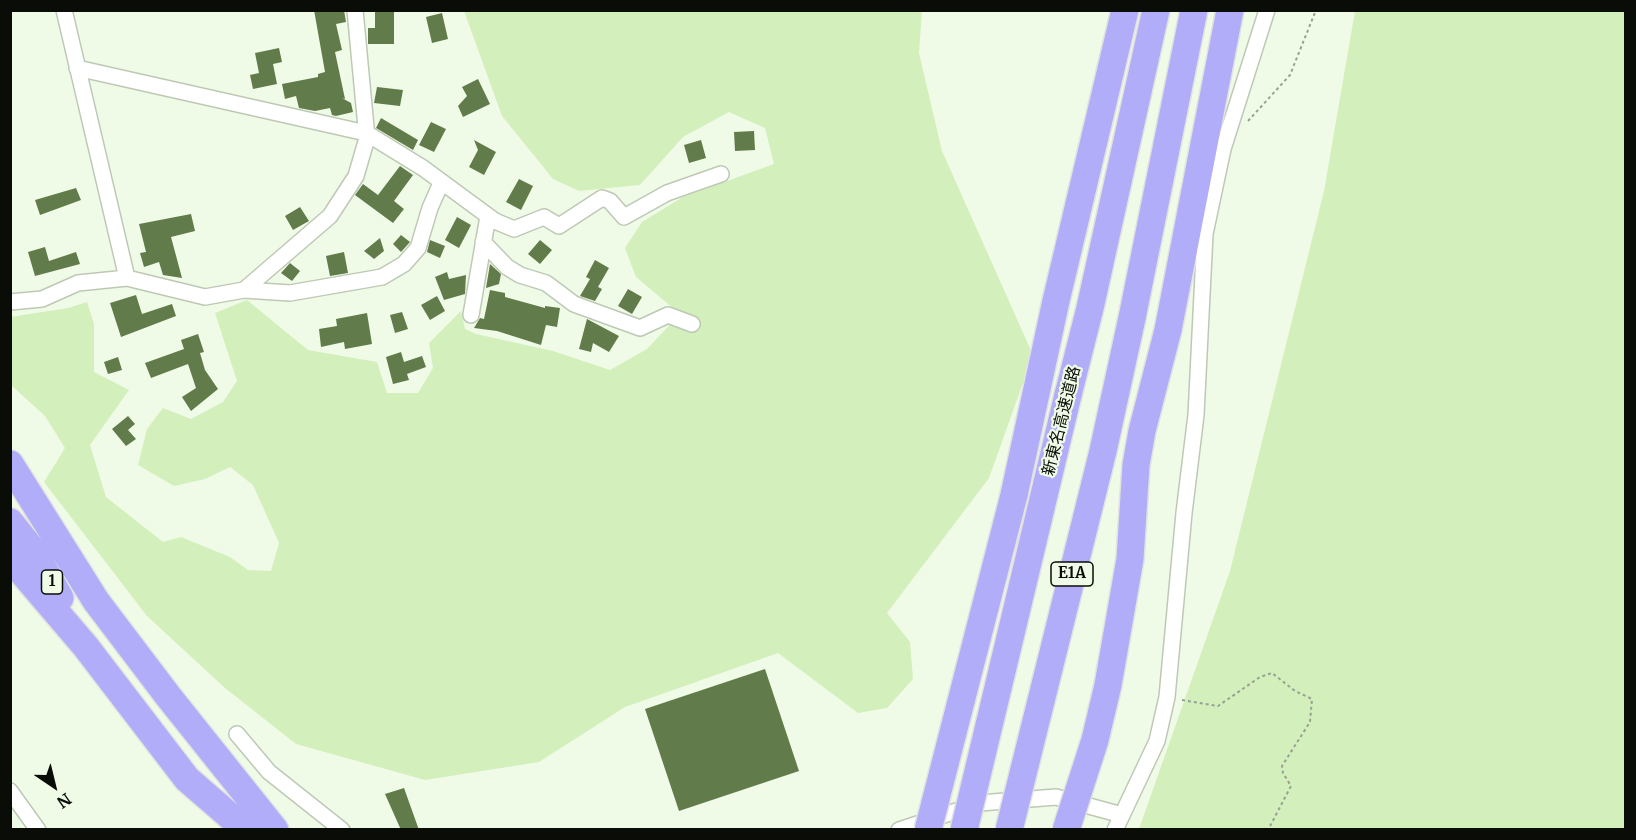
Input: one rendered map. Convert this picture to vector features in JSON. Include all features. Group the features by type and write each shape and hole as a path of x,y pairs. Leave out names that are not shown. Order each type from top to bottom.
{"highway":[{"path":"928,830 1014,495 1056,301 1125,10"},
{"name":"新東名高速道路","path":"964,830 1090,308 1156,10"},
{"name":"E1A","path":"1009,830 1103,452 1194,10"},
{"path":"1066,830 1095,740 1108,685 1130,559 1136,465 1168,330 1230,10"},
{"path":"10,464 96,601"},
{"path":"10,493 201,739 276,830"},
{"name":"1","path":"10,522 50,579 86,647"},
{"path":"10,558 86,647 187,779 246,830"}],"street":[{"path":"64,10 127,278"},
{"path":"244,290 330,216 356,177 366,133 356,10"},
{"path":"900,830 980,803 1056,797 1119,822 1156,741 1167,697 1184,513 1196,415 1205,234 1223,148 1267,10"},
{"path":"77,68 366,133 423,168 488,216 514,229 544,216 559,226 602,198 610,201 624,217 667,193 721,174"},
{"path":"10,302 42,299 78,283 127,278 206,297 244,290 290,293 382,277 404,264 418,248 430,208 441,183"},
{"path":"471,315 488,216"},
{"path":"483,242 507,267 520,275 546,283 574,304 640,328 668,315 692,324"},
{"path":"237,734 269,772 342,830"},
{"path":"10,791 38,830"}],"path":[{"path":"1245,124 1290,75 1317,10"},
{"path":"1167,697 1218,706 1260,677 1272,673 1294,691 1311,699 1310,722 1282,766 1283,773 1291,786 1268,830"}],"green space":[{"path":"922,10 919,53 942,151 1033,355 989,478 887,613 910,642 913,679 887,708 858,713 778,653 625,707 539,762 425,780 296,744 225,688 147,616 44,482 65,448 45,416 11,385 10,317 68,308 87,302 94,324 94,372 129,390 90,445 106,497 163,542 181,537 230,557 248,570 271,571 279,543 253,485 230,467 205,479 174,486 138,465 147,429 163,408 191,419 223,402 237,381 215,313 247,300 308,350 377,362 387,393 418,393 433,368 429,343 461,311 465,329 476,334 553,351 610,370 647,349 680,314 636,277 625,248 642,222 683,197 774,164 765,128 729,112 683,137 640,185 579,191 553,179 502,116 464,11"},
{"path":"1355,11 1625,11 1625,829 1139,829 1230,571 1324,191"}],"building":[{"path":"314,10 344,10 346,22 336,24 342,50 335,52 345,99 342,98 351,103 353,112 336,116 332,115 330,108 315,111 299,108 296,96 285,99 282,84 318,77 318,74 325,72"},
{"path":"375,10 394,10 394,44 368,44 368,28 375,28"},
{"path":"442,13 448,39 432,43 426,17"},
{"path":"279,48 282,62 273,64 277,84 253,89 250,75 259,73 255,53"},
{"path":"478,79 490,104 463,117 458,106 467,96 462,87"},
{"path":"377,87 403,90 400,106 374,103"},
{"path":"381,118 418,140 413,150 376,128"},
{"path":"431,122 446,129 434,152 419,145"},
{"path":"754,131 755,150 735,151 734,132"},
{"path":"474,140 496,152 484,175 469,167 478,150"},
{"path":"701,140 706,158 689,163 684,145"},
{"path":"400,166 413,175 394,201 404,209 393,223 355,195 363,184 378,195"},
{"path":"519,179 533,186 521,210 506,202"},
{"path":"76,188 81,200 40,215 35,200"},
{"path":"300,207 309,221 293,230 285,216"},
{"path":"191,214 195,231 171,237 182,278 163,275 159,262 144,267 140,253 146,252 139,224"},
{"path":"457,217 471,225 459,248 445,240"},
{"path":"401,235 410,242 401,252 393,244"},
{"path":"380,238 384,251 374,259 364,251"},
{"path":"430,240 445,246 440,258 427,252"},
{"path":"540,240 552,250 540,264 528,254"},
{"path":"45,247 49,261 76,252 80,264 35,276 28,252"},
{"path":"344,252 348,273 330,276 326,256"},
{"path":"595,260 609,268 598,287 602,289 595,301 580,296 590,279 586,277"},
{"path":"290,263 300,271 292,281 281,273"},
{"path":"490,264 501,274 499,284 486,288"},
{"path":"447,272 449,279 466,275 465,294 444,300 435,277"},
{"path":"628,289 642,297 632,314 618,306"},
{"path":"490,290 505,293 505,297 545,308 545,306 560,308 557,327 546,325 541,345 497,331 474,328 480,318 484,319"},
{"path":"136,295 142,314 172,304 176,316 121,337 110,303"},
{"path":"437,296 445,311 430,320 421,305"},
{"path":"402,312 408,329 395,333 390,315"},
{"path":"367,313 372,344 345,349 344,342 321,347 319,329 337,326 336,319"},
{"path":"587,319 619,336 609,352 593,343 591,352 579,349"},
{"path":"198,334 204,352 200,353 205,370 218,389 191,411 182,397 196,388 188,364 151,378 145,363 184,349 181,340"},
{"path":"401,352 404,362 422,356 426,367 407,374 409,380 393,384 386,357"},
{"path":"118,357 122,370 108,374 104,362"},
{"path":"128,416 135,424 128,430 136,439 126,446 112,429"},
{"path":"765,669 799,771 679,811 645,709"},
{"path":"404,788 419,830 401,830 385,794"}]}
